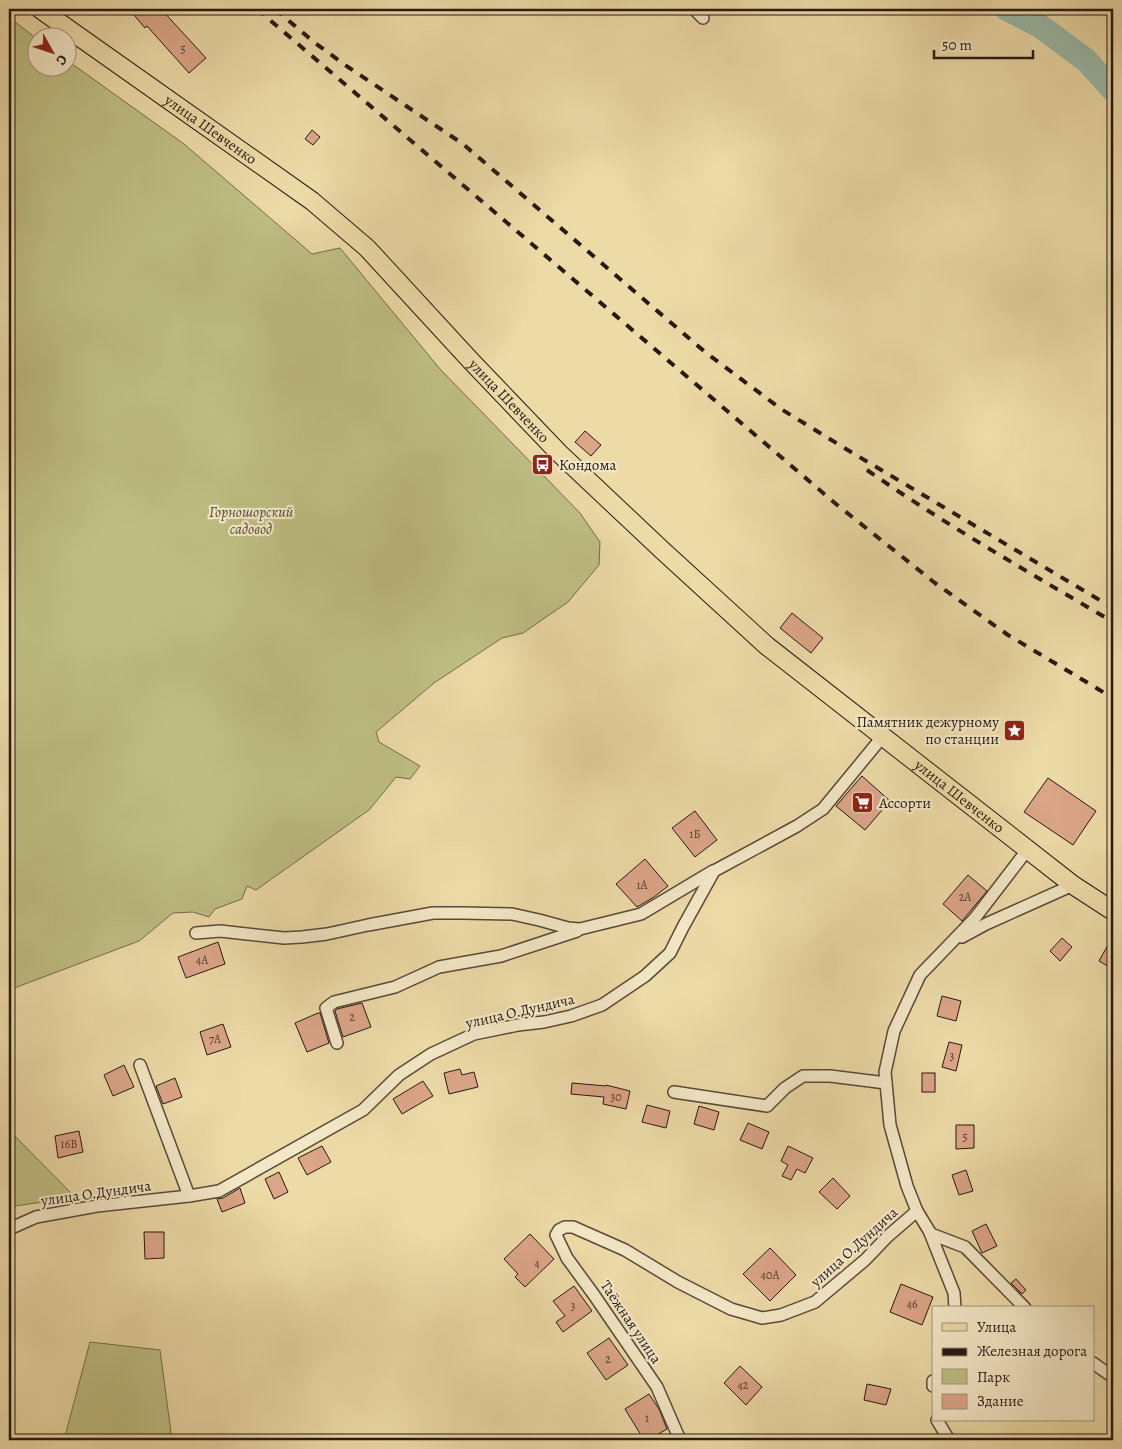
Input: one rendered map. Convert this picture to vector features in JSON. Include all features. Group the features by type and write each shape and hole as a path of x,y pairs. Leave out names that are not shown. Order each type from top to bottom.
{"main road":[{"name":"улица Шевченко","path":"40,9 312,201 367,248 470,361 559,453 767,646 1073,885 1113,911"}],"street":[{"path":"694,9 703,18"},
{"path":"337,1043 326,1008 334,1002 395,987 439,967 502,956 580,929 641,914 714,871 797,826 823,809 883,736"},
{"name":"улица О.Дундича","path":"955,1306 954,1293 930,1233 907,1186 890,1125 885,1072 894,1031 920,975 976,918 1028,849"},
{"name":"улица О.Дундича","path":"9,1229 36,1217 97,1206 219,1191 363,1110 399,1075 431,1054 474,1034 571,1016 602,1005 645,976 670,953 714,871"},
{"path":"950,943 986,924 1073,885"},
{"path":"196,933 220,931 284,938 302,938 433,913 512,914 568,928 580,929"},
{"path":"140,1065 189,1196"},
{"path":"674,1092 767,1106 785,1088 803,1076 830,1076 886,1083"},
{"name":"улица О.Дундича","path":"565,1227 573,1227 625,1250 678,1282 731,1309 762,1318 781,1315 815,1302 865,1260 888,1236 918,1211"},
{"name":"Таёжная улица","path":"565,1227 559,1230 556,1235 567,1258 600,1302 657,1387 680,1440"},
{"path":"930,1233 965,1247 1023,1306"},
{"path":"1094,1364 1113,1377"},
{"path":"937,1422 939,1440"},
{"path":"938,1422 949,1440"}],"green space":[{"name":"Горношорский садовод","path":"9,17 28,32 28,78 78,78 78,68 184,144 312,254 340,248 440,369 580,513 600,542 599,565 568,602 523,633 502,638 434,683 376,732 379,742 420,766 410,779 396,777 369,810 256,890 247,886 242,899 215,909 209,917 193,912 173,913 139,941 9,990"},
{"path":"9,1130 75,1197 9,1207"},
{"path":"90,1342 160,1350 172,1440 64,1440"}],"building":[{"path":"129,9 161,9 206,58 189,73 147,26 145,28"},
{"path":"312,130 320,137 313,145 305,139"},
{"path":"585,431 601,445 591,456 575,442"},
{"path":"792,613 823,638 811,653 780,628"},
{"name":"Ассорти","path":"862,776 890,801 865,830 836,806"},
{"path":"1048,778 1096,811 1073,845 1024,812"},
{"path":"695,811 717,840 695,857 672,828"},
{"path":"645,859 668,886 637,907 616,884"},
{"path":"968,875 987,891 962,921 943,904"},
{"path":"1113,936 1113,969 1099,961"},
{"path":"1062,938 1072,947 1060,961 1050,951"},
{"path":"218,942 225,964 186,978 178,957"},
{"path":"942,996 961,1001 956,1021 937,1016"},
{"path":"362,1003 371,1027 343,1037 335,1011"},
{"path":"320,1013 329,1043 307,1052 295,1023"},
{"path":"223,1024 231,1047 207,1055 200,1032"},
{"path":"949,1042 962,1045 956,1071 942,1067"},
{"path":"124,1065 134,1087 113,1096 104,1075"},
{"path":"460,1069 462,1075 474,1072 478,1087 449,1094 444,1073"},
{"path":"922,1073 935,1073 935,1092 922,1092"},
{"path":"175,1078 182,1097 163,1104 156,1086"},
{"path":"423,1081 433,1096 402,1114 393,1099"},
{"path":"572,1083 606,1085 630,1091 626,1109 603,1104 604,1097 571,1094"},
{"path":"647,1105 670,1111 666,1128 642,1122"},
{"path":"699,1106 719,1112 714,1130 694,1124"},
{"path":"748,1123 769,1132 762,1149 740,1140"},
{"path":"956,1125 974,1125 974,1148 956,1149"},
{"path":"79,1131 83,1152 58,1158 55,1136"},
{"path":"322,1146 331,1162 307,1175 298,1158"},
{"path":"788,1146 813,1158 805,1173 797,1169 791,1180 782,1176 788,1165 781,1161"},
{"path":"966,1170 973,1191 959,1195 952,1175"},
{"path":"279,1172 288,1192 274,1199 265,1179"},
{"path":"833,1178 850,1196 837,1209 819,1192"},
{"path":"240,1188 245,1203 222,1212 217,1199 223,1198"},
{"path":"986,1224 997,1246 982,1253 972,1231"},
{"path":"144,1232 164,1232 164,1258 145,1259"},
{"path":"530,1234 554,1259 525,1287 515,1277 518,1274 504,1259"},
{"path":"770,1248 796,1275 770,1301 743,1274"},
{"path":"1016,1279 1026,1290 1022,1294 1011,1283"},
{"path":"901,1284 933,1297 922,1325 890,1312"},
{"path":"574,1286 592,1311 563,1332 556,1322 565,1316 553,1301"},
{"path":"609,1338 628,1365 606,1380 587,1353"},
{"path":"740,1366 762,1387 746,1405 724,1383"},
{"path":"867,1384 891,1389 886,1405 864,1400"},
{"path":"649,1394 659,1409 667,1429 648,1440 644,1440 625,1409"}],"waterway":[{"path":"1007,9 1040,26 1086,60 1113,90"}],"railway":[{"path":"257,9 836,504 935,583 1008,635 1113,698"},
{"path":"275,9 315,43 348,67 463,144 705,352 781,409 1113,608"},
{"path":"867,470 958,529 1113,622"}],"place":[{"name":"Кондома","path":"543,465"},
{"name":"Памятник дежурному по станции","path":"1015,731"},
{"name":"Ассорти","path":"863,803"}]}
